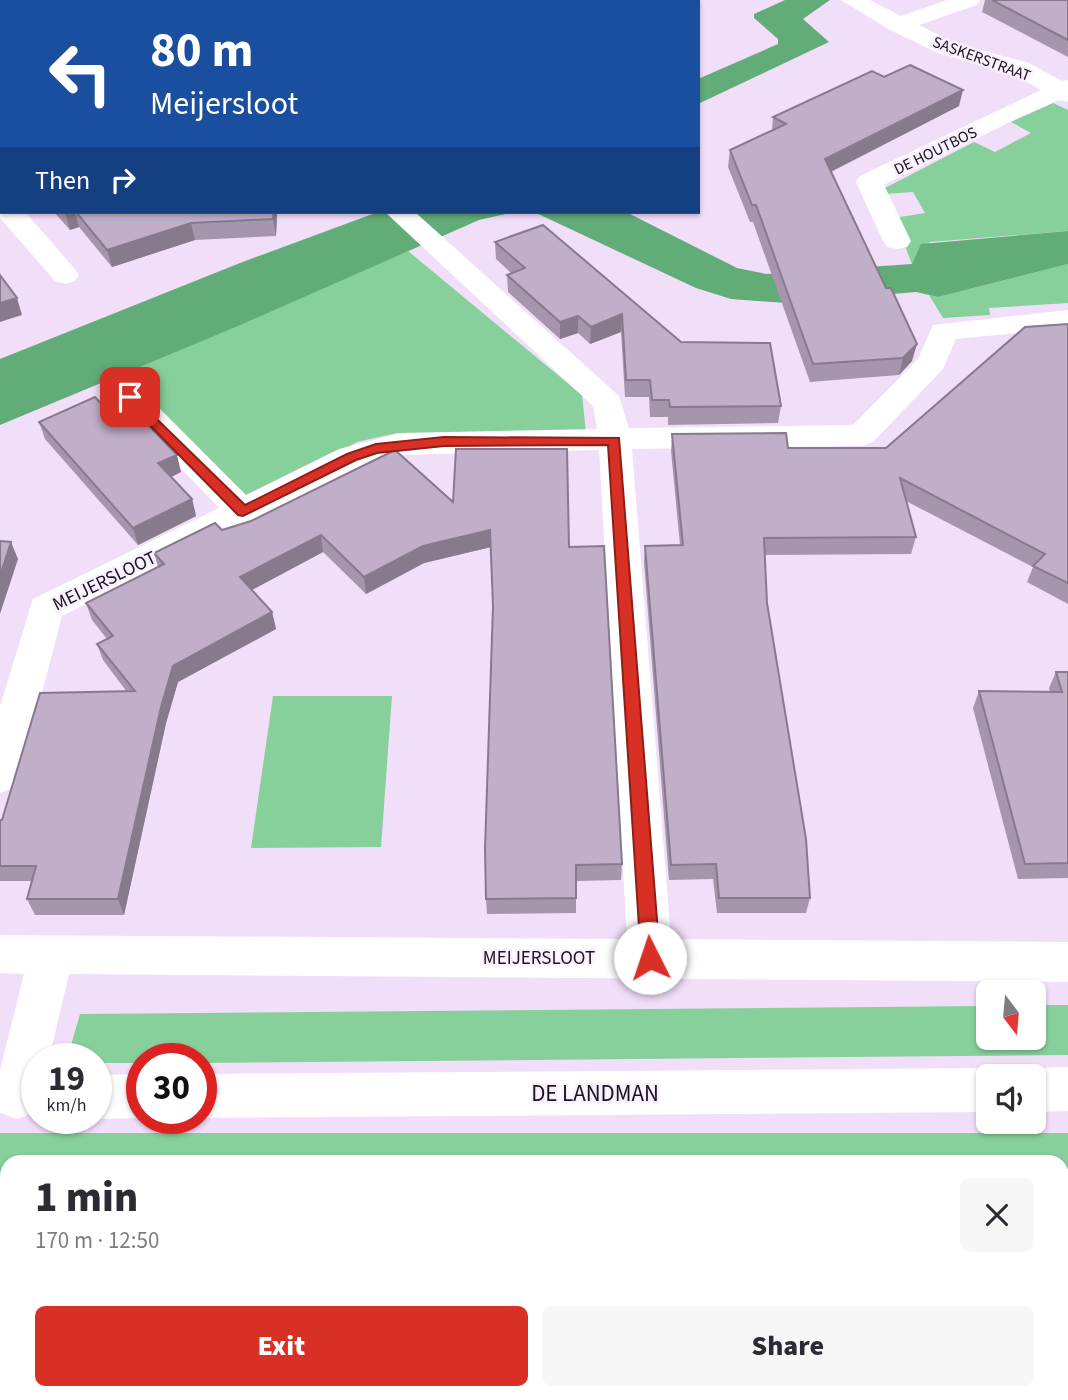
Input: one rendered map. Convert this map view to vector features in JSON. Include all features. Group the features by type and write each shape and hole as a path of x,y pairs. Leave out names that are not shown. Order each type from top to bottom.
{"street":[{"path":"898,25 969,0"},
{"name":"SASKERSTRAAT","path":"856,2 946,48 1020,68 1066,91"},
{"name":"DE HOUTBOS","path":"897,241 869,182 1011,112 1066,91"},
{"path":"12,214 65,275"},
{"path":"401,214 608,403 615,441 650,958"},
{"name":"MEIJERSLOOT","path":"0,777 46,608 351,457 376,449 444,442 862,435 932,362 944,331 1068,319"},
{"path":"130,397 243,512"},
{"name":"MEIJERSLOOT","path":"0,954 1068,962"},
{"path":"18,1097 51,954"},
{"path":"1046,1090 1068,1089"},
{"name":"DE LANDMAN","path":"217,1096 976,1090"}],"shaded area":[{"path":"785,0 830,0 803,19 829,42 700,103 700,78 778,44 778,39 754,18 754,14"},
{"path":"1053,103 1068,110 1068,231 930,242 912,264 894,218 925,213 913,192 884,194 885,188 974,142 995,152 1031,133 1011,122"},
{"path":"373,214 506,214 479,220 238,326 0,425 0,359 240,263"},
{"path":"538,214 630,214 737,268 766,274 912,264 921,244 1068,231 1068,264 938,297 916,292 786,303 731,299 696,288"},
{"path":"408,251 582,395 586,432 397,433 357,442 249,499 124,373"},
{"path":"1068,264 1068,303 989,308 990,315 943,318 929,295 938,297"},
{"path":"273,696 392,696 381,847 251,848"},
{"path":"1046,1005 1068,1005 1068,1055 217,1063 217,1043 126,1043 126,1063 112,1063 112,1043 72,1043 80,1014 976,1006 976,1050 1046,1050"},
{"path":"0,1133 1068,1133 1068,1155 0,1155"}],"building":[{"path":"992,0 1068,0 1068,40"},
{"path":"910,65 963,90 825,159 886,288 891,288 917,344 903,358 813,364 756,205 752,205 730,150 786,124 773,117 872,71 884,77"},
{"path":"78,214 274,214 273,219 191,223 107,250"},
{"path":"543,225 681,342 770,343 781,406 670,407 669,400 652,400 650,380 626,380 622,314 591,327 578,316 560,322 507,275 525,268 495,242"},
{"path":"0,275 17,298 0,303"},
{"path":"1068,324 1068,583 1033,566 1045,554 900,478 916,537 764,538 767,603 806,839 810,898 719,898 716,864 671,865 645,546 683,545 672,434 786,433 788,448 886,448 1025,327"},
{"path":"95,397 106,409 125,401 177,455 158,463 192,499 133,528 39,422"},
{"path":"456,449 567,449 569,547 604,546 622,864 576,865 576,898 486,899 485,849 493,606 490,530 423,546 364,577 321,535 240,577 272,612 173,666 161,707 118,899 27,899 36,866 0,866 0,820 40,693 135,691 97,644 113,636 86,603 164,564 154,553 215,523 222,530 251,521 395,450 453,502"},
{"path":"0,541 11,542 0,576"},
{"path":"1056,672 1068,672 1068,863 1025,864 979,691 1062,692"}],"route":[{"path":"130,397 243,512 351,457 401,444 615,441 650,958"}]}
